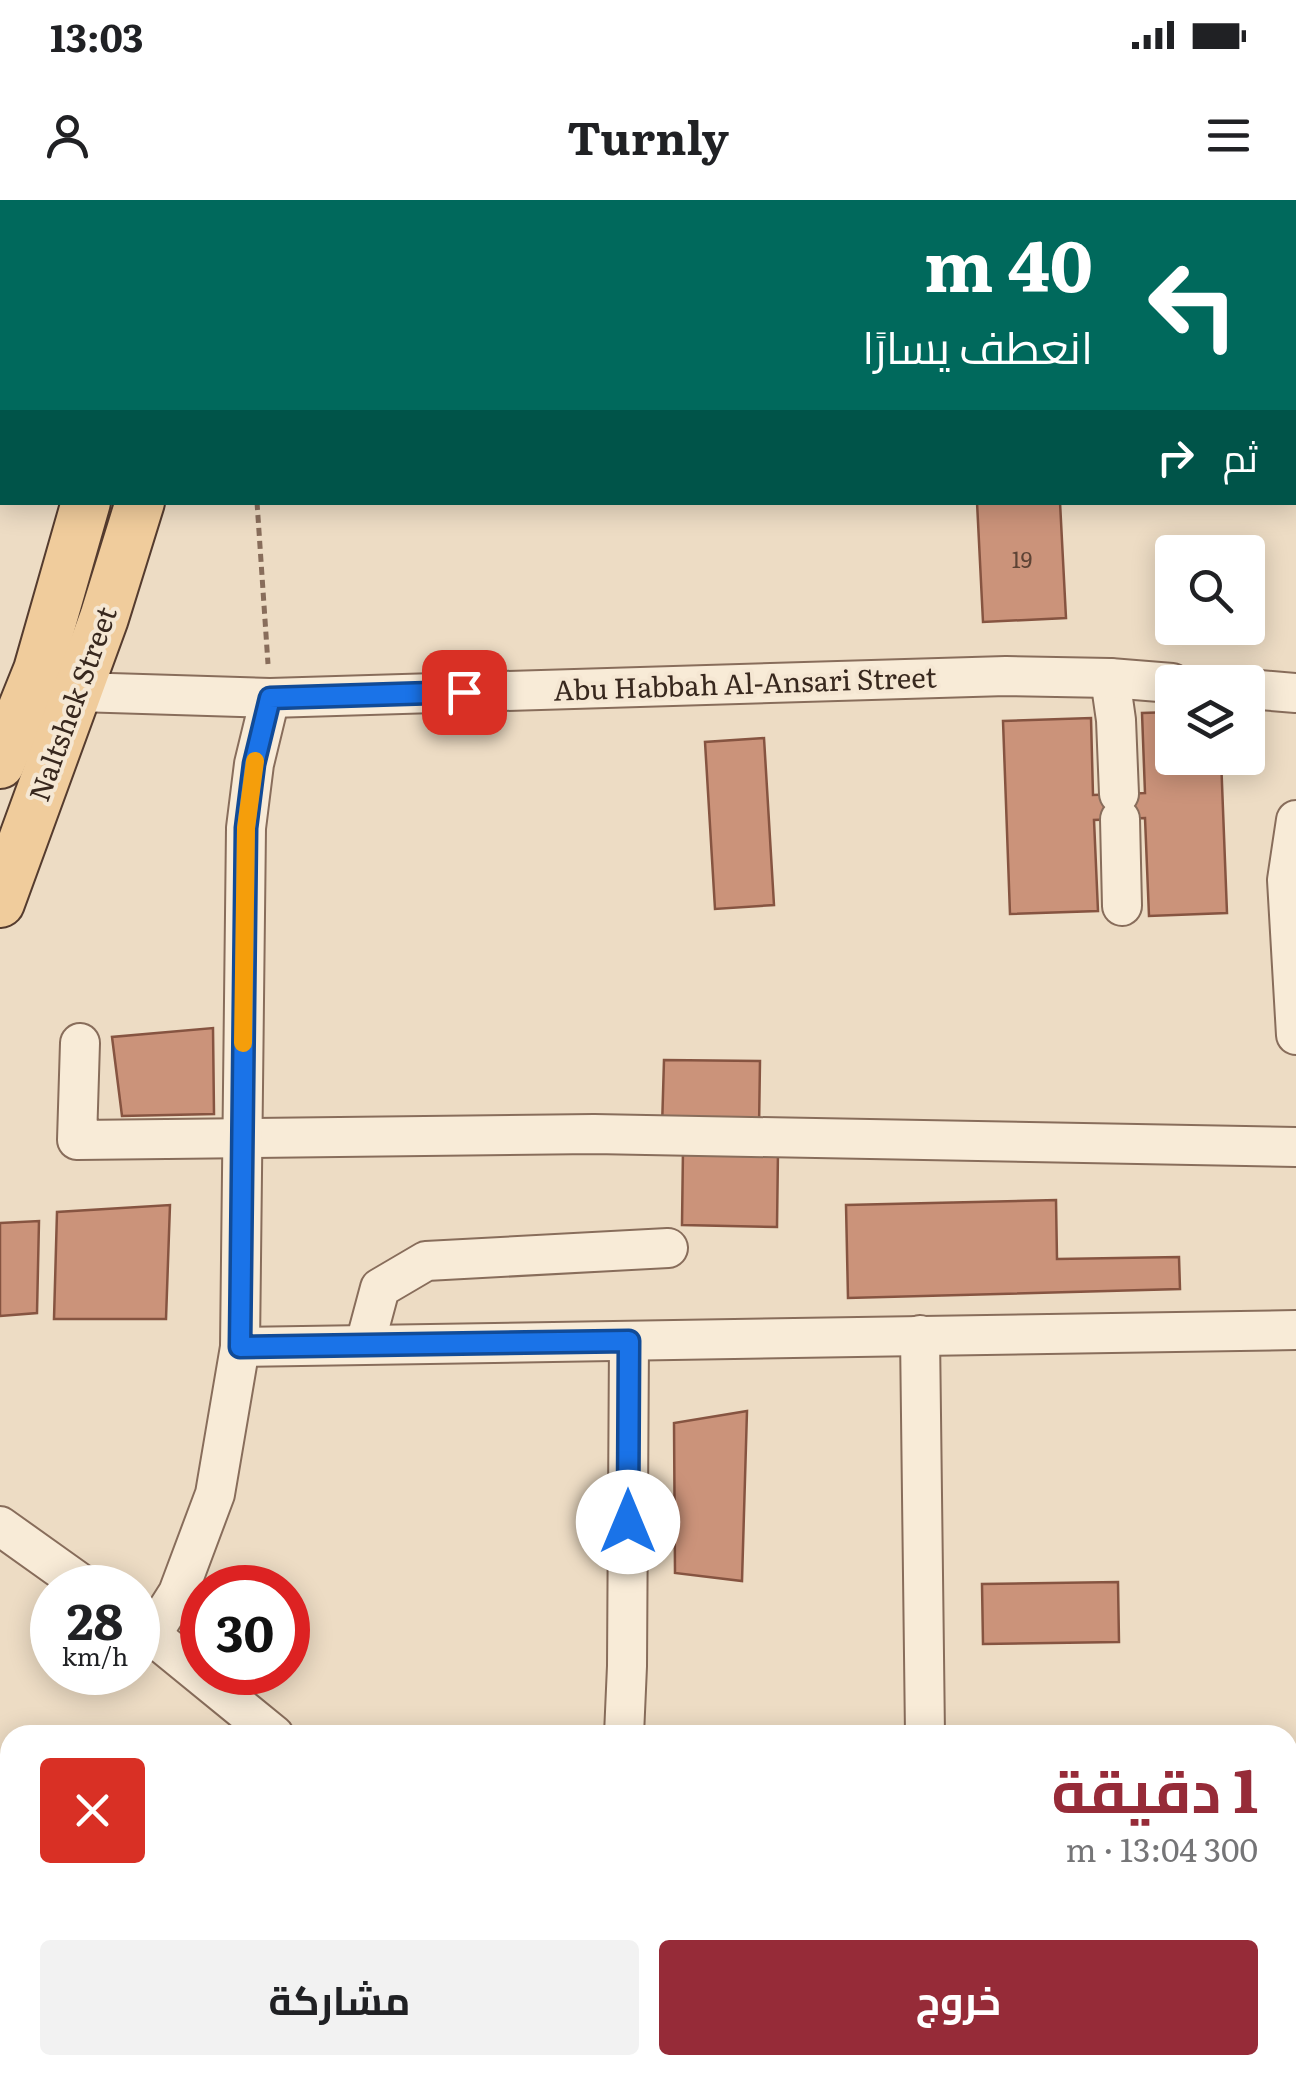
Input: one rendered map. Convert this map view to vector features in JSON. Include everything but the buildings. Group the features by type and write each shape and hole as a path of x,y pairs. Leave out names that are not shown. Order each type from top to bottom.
{"main road":[{"name":"Naltshek Street","path":"0,903 39,685 85,505"},
{"name":"Naltshek Street","path":"0,764 39,685 104,618 139,505"}],"street":[{"name":"Abu Habbah Al-Ansari Street","path":"39,685 270,698 1006,676 1155,682"},
{"path":"1110,678 1116,720 1122,906"},
{"path":"1265,690 1296,693"},
{"path":"160,1613 178,1594 215,1494 240,1347 246,828 254,764 270,698"},
{"path":"1296,820 1287,880 1296,1035"},
{"path":"80,1043 76,1140 594,1134 1296,1147"},
{"path":"365,1344 380,1288 426,1261 668,1248"},
{"path":"240,1347 1296,1330"},
{"path":"920,1335 926,1725"},
{"path":"625,1725 629,1341"},
{"path":"0,1526 55,1565"},
{"path":"160,1641 262,1725"}],"path":[{"path":"257,505 270,698"}],"slow traffic":[{"path":"243,1043 246,828 255,761"}],"route":[{"path":"464,692 270,698 254,764 246,828 240,1347 629,1341 628,1522"}]}
